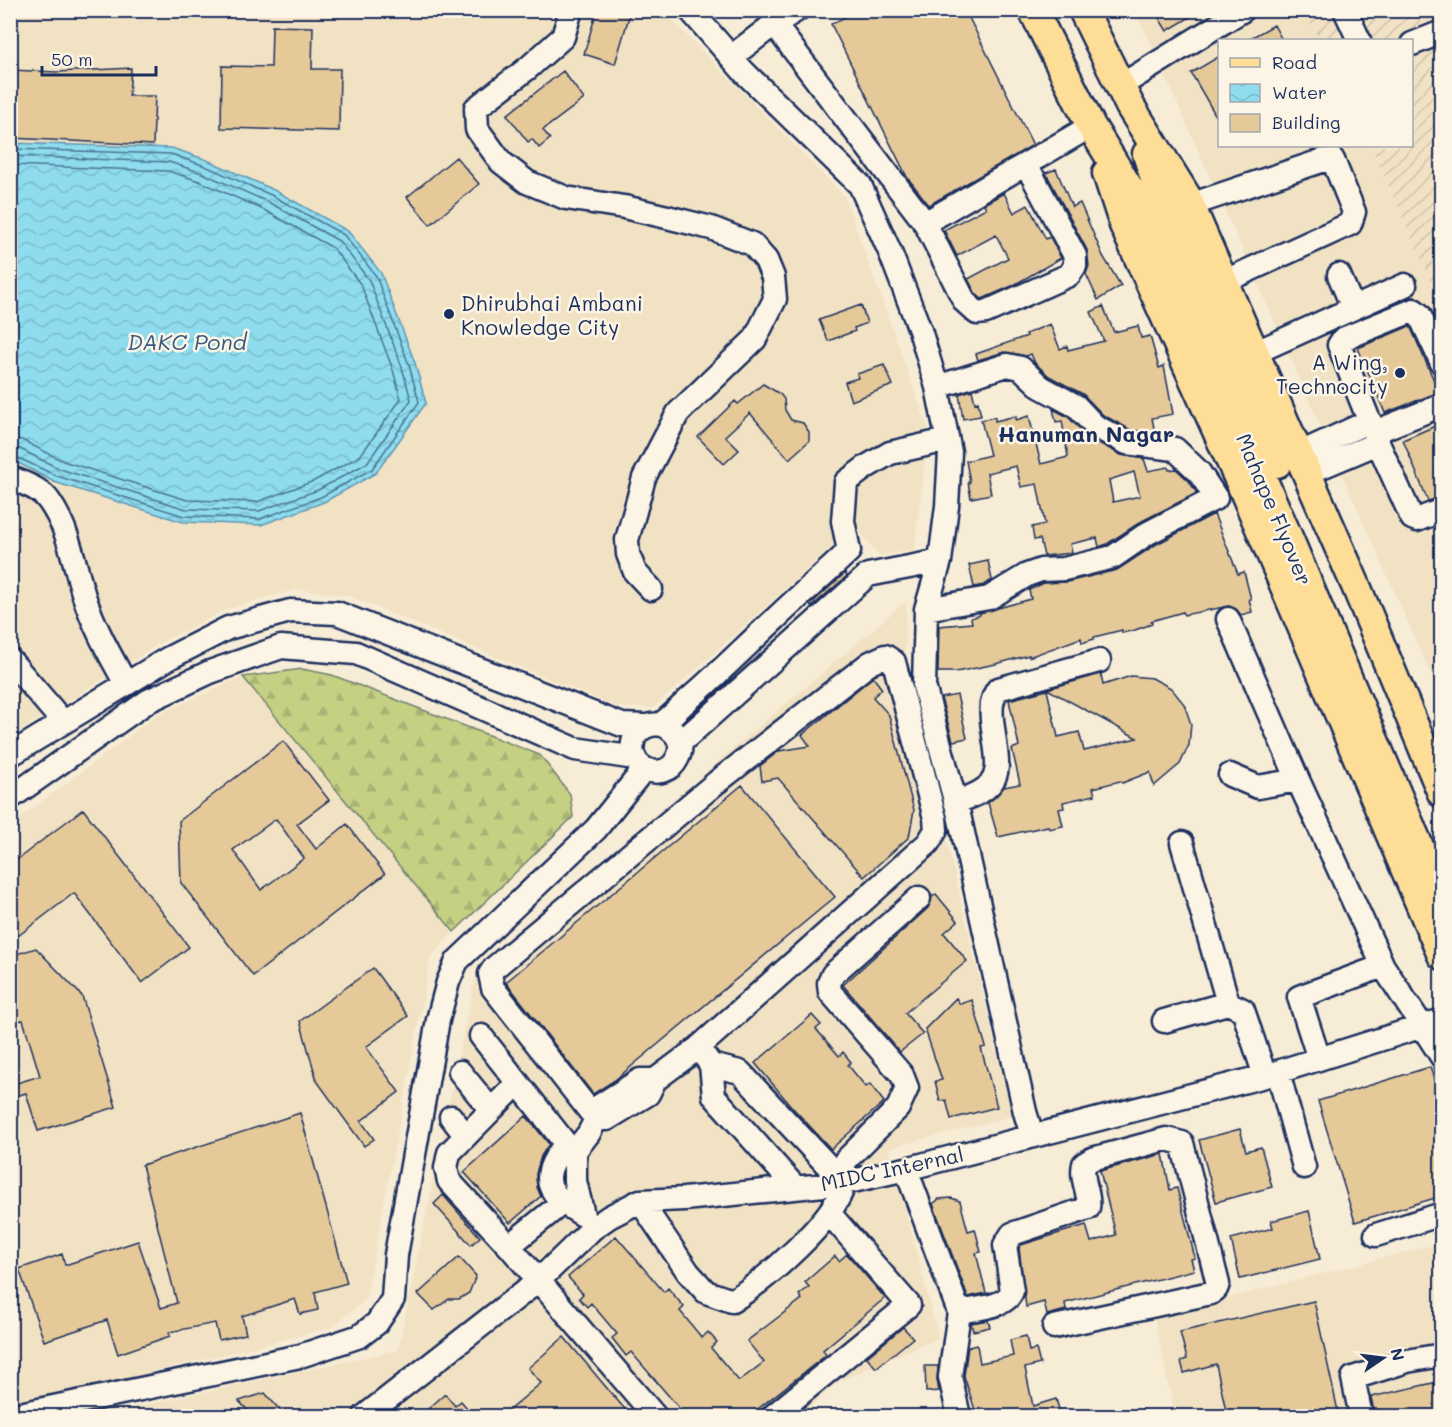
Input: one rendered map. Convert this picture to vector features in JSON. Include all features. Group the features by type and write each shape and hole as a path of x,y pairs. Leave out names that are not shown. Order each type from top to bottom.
{"main road":[{"path":"1033,10 1091,126 1124,225 1238,476 1442,955"},
{"path":"1083,10 1125,96 1186,195 1302,464 1433,752 1442,793"},
{"name":"Mahape Flyover","path":"1125,96 1149,198 1287,535 1442,901"},
{"name":"Mahape Flyover","path":"1091,126 1149,198 1216,320 1442,851"}],"street":[{"path":"571,10 563,37 528,68 476,108 477,129 501,162 527,182 566,198 656,214 711,228 752,244 766,260 773,277 775,299 755,339 678,413 644,478 627,540 628,554 635,572 651,589"},
{"path":"730,57 797,10"},
{"path":"1125,96 1243,10"},
{"path":"1345,10 1359,39"},
{"path":"701,14 730,57 860,185 890,252 920,330 937,387 950,452 947,506 940,561 926,609 924,686 955,802 1032,1135"},
{"path":"774,24 925,223 965,302 977,313 986,312 1069,275 1075,266 1076,256 1026,164"},
{"path":"1413,44 1442,32"},
{"path":"925,223 1091,126"},
{"path":"1190,205 1324,160 1333,160 1354,212 1350,224 1223,282"},
{"path":"1339,275 1353,308"},
{"path":"1254,353 1405,285"},
{"path":"1442,363 1419,314 1414,310 1343,339 1339,348 1414,520 1442,510"},
{"path":"926,609 989,598 1041,570 1064,569 1113,556 1148,533 1216,498 1199,472 1175,448 1127,443 1095,426 1076,406 1041,387 1015,365 1007,365 937,387"},
{"path":"1302,464 1442,405"},
{"path":"868,575 849,551 843,521 846,482 890,453 947,440"},
{"path":"10,477 39,490 49,500 61,522 100,638 126,684"},
{"path":"639,764 632,744 639,731 652,725 700,689 849,551"},
{"path":"680,743 868,575 940,561"},
{"path":"10,755 169,658 228,628 290,611 337,613 622,725 652,725 673,730 680,743 680,751 674,765 660,772 639,764 575,749 356,653 281,647 210,672 148,701 10,798"},
{"path":"1228,619 1383,966 1431,1023 1442,1057"},
{"path":"228,628 253,657"},
{"path":"885,656 894,662 935,818 936,830 928,843 705,1056 655,1080 648,1094 607,1119 596,1119 493,988 490,974 494,968 717,782 870,663 885,656"},
{"path":"10,660 63,723"},
{"path":"955,802 988,788 998,771 991,709 993,696 998,689 1099,661"},
{"path":"10,1416 300,1356 360,1336 377,1323 393,1299 396,1255 438,1020 448,982 457,961 596,830 639,764"},
{"path":"1230,775 1258,787 1298,780"},
{"path":"1182,843 1228,1003"},
{"path":"640,1200 694,1279 706,1292 732,1301 751,1289 807,1238 829,1213 844,1183 845,1161 898,1108 907,1088 902,1074 830,992 829,983 833,974 919,898"},
{"path":"1319,1059 1299,997 1383,966"},
{"path":"1164,1021 1228,1003 1243,1010 1272,1074 1304,1167"},
{"name":"MIDC Internal","path":"365,1416 538,1280 587,1222 609,1217 640,1200 684,1199 844,1183 1272,1074 1431,1023"},
{"path":"482,1036 570,1148 575,1181 587,1222"},
{"path":"705,1056 740,1072 844,1183"},
{"path":"705,1056 714,1096 795,1187"},
{"path":"460,1072 491,1110"},
{"path":"518,1083 449,1153 446,1168 449,1181 509,1246 655,1416"},
{"path":"451,1117 466,1136"},
{"path":"587,1222 553,1193 549,1175 556,1155 570,1148 589,1133 596,1119"},
{"path":"959,1312 1004,1302 1010,1297 1012,1291 1005,1245 1012,1234 1088,1209 1089,1203 1082,1173 1084,1164 1092,1159 1166,1139 1175,1139 1182,1143 1218,1284 1216,1289 1211,1293 1054,1328"},
{"path":"906,1169 959,1312 951,1377 959,1416"},
{"path":"509,1246 562,1203"},
{"path":"772,1416 909,1305 829,1213"},
{"path":"1376,1235 1442,1214"},
{"path":"1361,1416 1353,1378 1407,1361 1442,1354"}],"shaded area":[{"name":"Dhirubhai Ambani Knowledge City","path":"11,11 663,11 845,197 929,431 914,551 878,555 855,526 653,708 617,707 349,596 297,589 228,609 162,642 11,737"},
{"path":"1134,11 1441,11 1413,39 1218,39 1218,147 1371,147 1441,305 1441,697 1147,35"},
{"path":"1304,11 1441,11 1441,305 1371,147 1413,147 1413,39 1319,39"},
{"path":"906,601 905,665 1012,1116 889,1148 939,1338 837,1382 800,1416 96,1416 398,1350 477,968"},
{"path":"243,677 454,932 431,956 366,1299 331,1328 11,1407 11,825 157,715"},
{"path":"1441,1243 1441,1416 1175,1416 1154,1317"}],"green space":[{"path":"302,669 332,675 540,755 570,794 573,817 454,932 243,677"}],"water":[{"name":"DAKC Pond","path":"10,143 172,148 207,160 274,190 348,231 381,273 415,363 426,403 376,473 324,502 261,525 183,522 54,482 11,459"}],"building":[{"path":"597,10 631,10 615,64 584,54"},
{"path":"858,10 965,10 1033,145 929,205 907,177 831,24"},
{"path":"1154,10 1202,10 1167,31"},
{"path":"1274,25 1281,39 1249,39"},
{"path":"272,26 313,27 312,69 340,69 339,131 221,128 222,66 271,67"},
{"path":"1218,57 1218,120 1191,73"},
{"path":"131,68 129,96 155,96 153,145 10,138 10,70 57,72"},
{"path":"563,71 584,99 543,130 550,139 539,148 532,139 528,142 507,115"},
{"path":"456,157 479,184 430,225 407,197"},
{"path":"1056,169 1072,207 1080,203 1103,256 1121,286 1098,300 1086,274 1089,266 1087,250 1046,173"},
{"path":"1004,193 1014,213 1028,205 1046,239 1050,237 1061,258 1012,286 982,299 976,294 968,279 1008,258 996,235 957,256 944,230 986,208 984,204"},
{"path":"861,305 867,323 854,328 855,331 828,341 819,320"},
{"path":"1103,306 1114,332 1138,326 1141,338 1150,336 1159,368 1164,366 1173,414 1152,418 1155,433 1131,430 1103,415 1083,394 1049,376 1035,363 1031,354 1026,356 1004,352 978,360 976,354 1027,336 1026,334 1050,324 1060,349 1067,346 1068,350 1104,341 1091,312"},
{"name":"A Wing, Technocity","path":"1410,326 1439,392 1385,413 1358,348"},
{"path":"884,365 893,385 851,401 845,382 858,378 857,374"},
{"path":"763,384 780,394 791,420 803,423 809,432 809,441 789,459 750,413 725,436 739,450 724,464 698,437 735,401 738,404"},
{"path":"972,390 981,416 963,419 959,394"},
{"path":"1053,409 1068,417 1089,438 1121,455 1144,459 1148,471 1168,467 1169,470 1176,469 1189,481 1197,493 1142,521 1107,544 1099,547 1097,538 1070,544 1072,553 1044,556 1040,539 1034,540 1032,527 1045,524 1037,484 1021,487 1016,466 987,473 991,494 971,498 966,461 990,455 981,420 995,417 995,421 1016,416 1016,420 1029,416 1041,464 1068,457 1062,421 1056,422","holes":["1134,472 1140,496 1113,502 1109,480"]},
{"path":"1442,423 1442,497 1428,501 1403,440"},
{"path":"1214,514 1238,574 1244,572 1252,612 1241,615 1229,606 1184,615 1183,612 1151,621 1152,624 1135,630 1122,633 1122,630 1094,637 1082,643 1081,638 1029,657 1029,655 956,672 938,672 939,626 972,623 971,618 980,613 1031,599 1029,590 1044,583 1067,582 1117,570 1155,545"},
{"path":"988,561 992,580 974,587 969,565"},
{"path":"845,573 847,576 811,607 810,605"},
{"path":"1101,674 1103,685 1131,676 1152,678 1171,688 1184,704 1191,724 1189,745 1180,764 1154,786 1150,772 1122,783 1120,781 1093,788 1095,795 1063,802 1064,808 1059,809 1063,826 1049,829 1048,826 998,837 988,803 1004,787 1020,784 1012,749 1019,746 1009,700 1047,690 1058,737 1079,732 1084,751 1137,738 1047,689"},
{"path":"873,677 882,689 873,697 889,715 914,810 909,837 864,877 778,778 762,781 760,766 779,751 810,746 802,735"},
{"path":"957,695 967,738 953,741 941,698"},
{"path":"283,741 329,800 297,824 316,849 347,824 385,874 253,976 181,883 179,821","holes":["276,819 304,858 261,890 233,850"]},
{"path":"742,785 835,897 615,1080 593,1094 506,982"},
{"path":"83,809 189,947 142,983 74,893 18,936 10,926 10,865"},
{"path":"936,894 958,921 944,933 967,961 905,1013 923,1034 900,1052 843,985 928,908 932,897"},
{"path":"36,948 82,996 116,1107 38,1131 26,1093 10,1098 10,1085 40,1076 23,1020 10,1023 10,956"},
{"path":"373,968 408,1016 366,1047 399,1092 361,1121 374,1139 364,1146 317,1081 300,1021"},
{"path":"956,998 960,1004 972,1000 986,1047 981,1048 997,1107 951,1119 946,1100 940,1101 935,1081 942,1080 925,1029"},
{"path":"812,1015 821,1025 816,1029 839,1056 843,1052 851,1062 848,1065 866,1087 870,1084 884,1102 831,1149 755,1063"},
{"path":"1430,1067 1442,1104 1442,1196 1355,1222 1318,1101"},
{"path":"300,1113 347,1283 315,1292 318,1310 300,1314 295,1299 242,1316 246,1334 219,1340 215,1323 169,1332 170,1336 118,1354 107,1320 44,1341 19,1269 62,1254 65,1265 138,1241 161,1308 177,1303 142,1165"},
{"path":"526,1116 549,1144 541,1156 536,1174 537,1187 541,1196 510,1223 464,1172"},
{"path":"1240,1129 1246,1151 1261,1147 1272,1187 1216,1202 1199,1140"},
{"path":"1163,1154 1170,1190 1177,1188 1195,1258 1191,1259 1194,1270 1065,1303 1066,1310 1047,1315 1044,1302 1026,1307 1019,1248 1021,1245 1086,1225 1091,1242 1116,1235 1100,1171"},
{"path":"443,1195 480,1237 471,1245 434,1204"},
{"path":"951,1198 960,1201 968,1231 975,1229 981,1252 976,1253 986,1293 968,1297 933,1204 939,1199"},
{"path":"1309,1211 1320,1259 1240,1279 1231,1239 1273,1228 1271,1221"},
{"path":"616,1236 664,1292 668,1288 684,1307 680,1311 702,1338 708,1332 717,1342 711,1348 739,1381 764,1362 747,1341 802,1299 799,1295 809,1287 805,1282 835,1256 839,1261 847,1254 885,1298 823,1350 826,1355 749,1416 686,1416 631,1352 626,1356 612,1338 617,1334 591,1303 587,1307 579,1298 583,1294 568,1277"},
{"path":"459,1257 476,1276 469,1293 459,1299 449,1299 434,1310 418,1294"},
{"path":"1314,1301 1339,1416 1227,1416 1216,1364 1184,1373 1181,1361 1187,1359 1180,1332"},
{"path":"988,1320 990,1327 973,1331 971,1323"},
{"path":"903,1327 913,1338 876,1368 867,1357"},
{"path":"1026,1336 1029,1351 1036,1349 1040,1364 1025,1368 1033,1406 1056,1399 1061,1416 977,1416 964,1376 968,1347 977,1345 980,1363 1013,1356 1010,1340"},
{"path":"564,1337 631,1416 502,1416 541,1383 528,1368"},
{"path":"925,1366 938,1366 939,1391 926,1392"},
{"path":"1442,1381 1442,1416 1375,1416 1371,1397"},
{"path":"265,1393 285,1416 253,1416 239,1401"},
{"path":"445,1394 455,1406 461,1401 474,1416 420,1416"}],"place":[{"name":"Dhirubhai Ambani Knowledge City","path":"449,314"},
{"name":"A Wing, Technocity","path":"1400,373"}],"district":[{"name":"Hanuman Nagar","path":"1086,433"}]}
